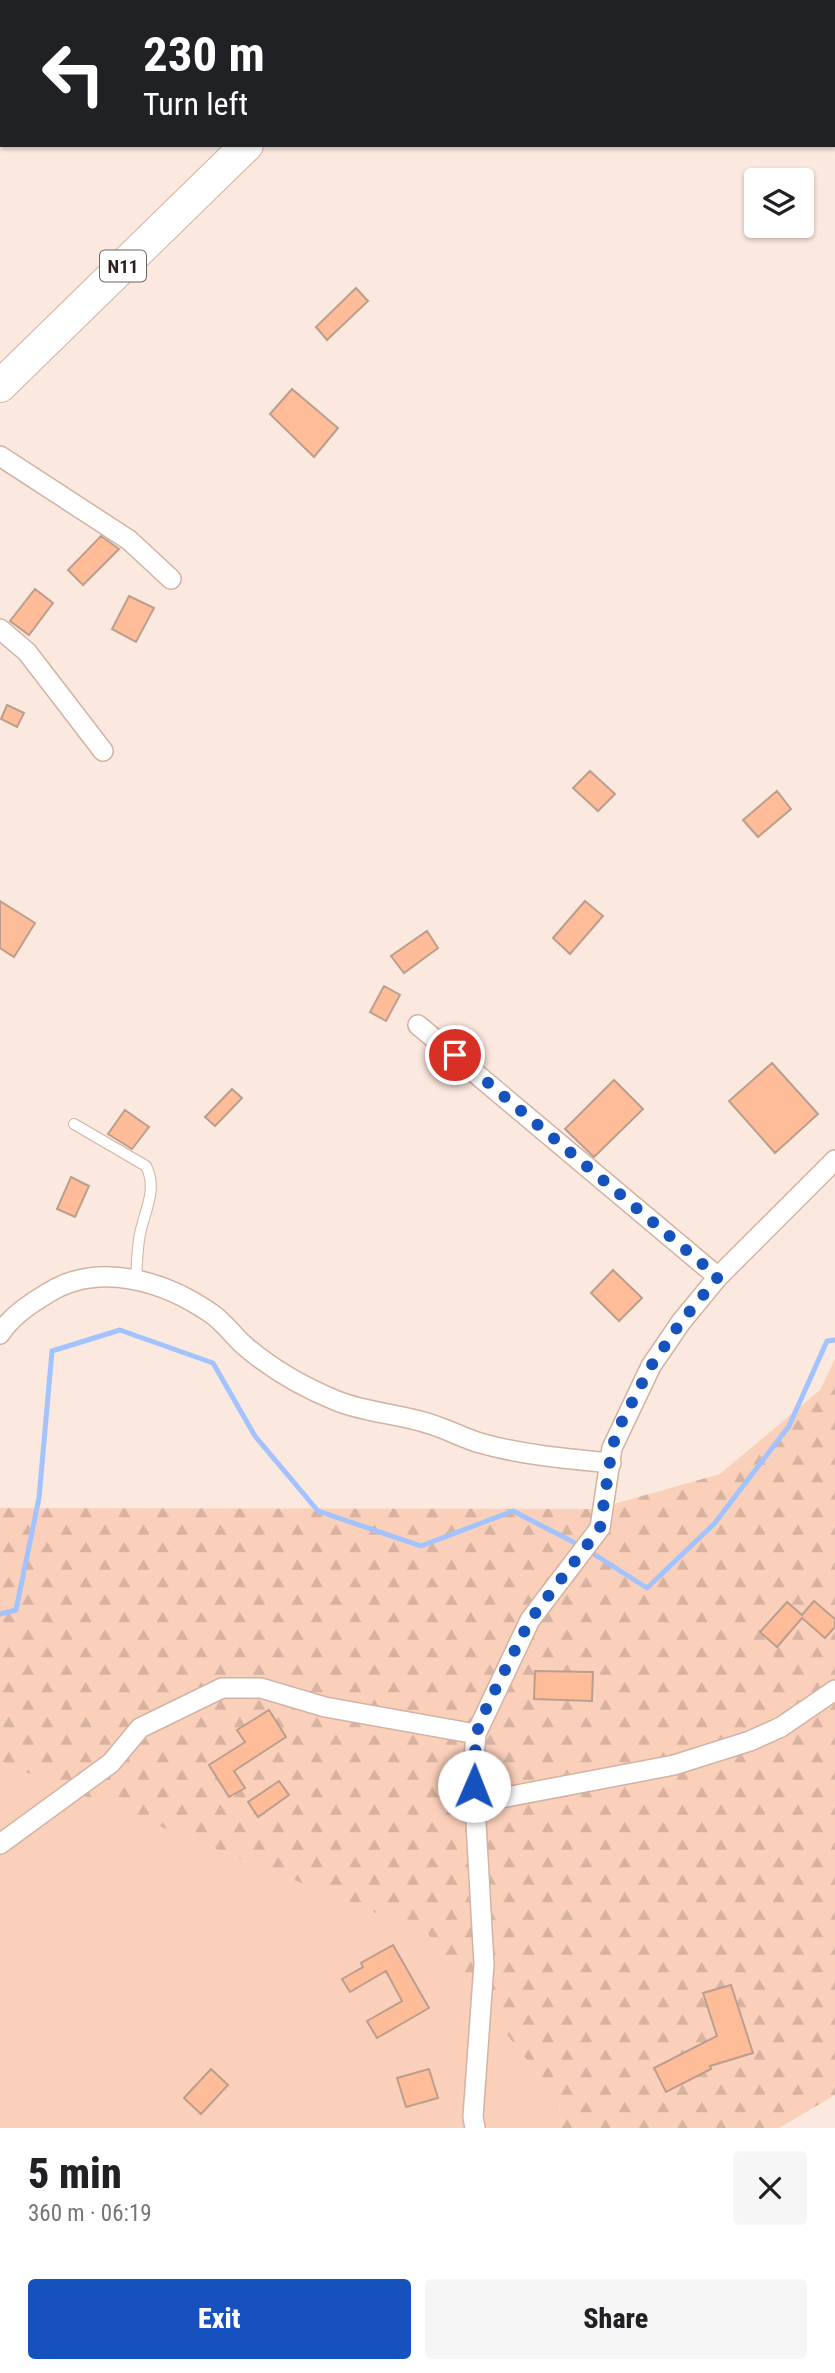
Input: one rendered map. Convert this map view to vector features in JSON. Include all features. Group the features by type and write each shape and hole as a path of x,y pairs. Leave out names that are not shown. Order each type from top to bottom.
{"highway":[{"name":"N11","path":"0,386 245,147"}],"street":[{"path":"0,456 129,540 172,579"},
{"path":"0,629 27,652 103,751"},
{"path":"418,1025 718,1277"},
{"path":"475,2128 473,2117 484,1964 473,1770 476,1734 530,1620 600,1528 612,1448 618,1429 651,1366 681,1322 718,1277 835,1160"},
{"path":"0,1334 33,1302 67,1281 106,1277 136,1279 173,1293 213,1314 247,1348 290,1379 338,1401 385,1416 428,1423 481,1443 550,1457 611,1463"},
{"path":"0,1844 111,1763 140,1728 222,1688 261,1688 324,1707 476,1734"},
{"path":"475,1803 674,1765 750,1741 781,1727 835,1690"}],"lane":[{"path":"74,1124 146,1166 152,1177 149,1205 139,1238 136,1279"}],"green space":[{"path":"835,1359 835,2095 779,2128 561,2128 559,2101 428,1934 0,1762 0,1508 596,1509 720,1474 820,1390"},
{"path":"0,1762 428,1934 559,2101 561,2128 0,2128"}],"building":[{"path":"356,288 368,301 327,340 316,327"},
{"path":"292,389 338,428 314,457 270,414"},
{"path":"101,536 119,549 83,585 68,570"},
{"path":"35,589 53,603 29,635 10,621"},
{"path":"129,596 154,608 136,642 112,629"},
{"path":"7,705 24,713 17,727 1,719"},
{"path":"590,771 615,794 598,811 573,788"},
{"path":"777,791 791,809 758,837 743,820"},
{"path":"0,901 35,923 14,957 0,948"},
{"path":"585,901 603,916 570,954 553,938"},
{"path":"427,931 438,948 404,973 391,956"},
{"path":"384,986 400,995 386,1021 370,1012"},
{"path":"772,1063 818,1114 775,1153 729,1101"},
{"path":"614,1080 643,1109 594,1157 565,1129"},
{"path":"232,1089 242,1098 215,1126 205,1117"},
{"path":"125,1110 149,1127 132,1149 108,1134"},
{"path":"71,1177 89,1186 75,1217 57,1209"},
{"path":"613,1270 642,1298 619,1321 591,1293"},
{"path":"814,1601 835,1619 835,1627 825,1638 802,1618 777,1647 760,1632 787,1602 802,1615"},
{"path":"535,1671 593,1672 592,1701 534,1699"},
{"path":"269,1710 286,1737 234,1771 245,1788 229,1797 209,1765 245,1742 237,1730"},
{"path":"279,1781 289,1795 258,1817 248,1802"},
{"path":"393,1945 429,2008 377,2038 367,2021 402,2001 386,1971 350,1992 342,1979 363,1967 361,1963"},
{"path":"731,1985 753,2053 710,2066 711,2069 666,2092 654,2068 717,2036 703,1993"},
{"path":"211,2069 228,2085 201,2114 184,2098"},
{"path":"429,2069 438,2098 406,2107 397,2078"}],"waterway":[{"path":"0,1614 16,1610 39,1498 52,1351 120,1330 213,1363 255,1436 318,1511 421,1546 513,1511 581,1546"},
{"path":"589,1551 647,1588 714,1524 789,1426 827,1341 835,1340"}],"route":[{"path":"455,1055 718,1277 681,1322 651,1366 618,1429 612,1448 600,1528 530,1620 488,1704 476,1734 474,1786"}]}
